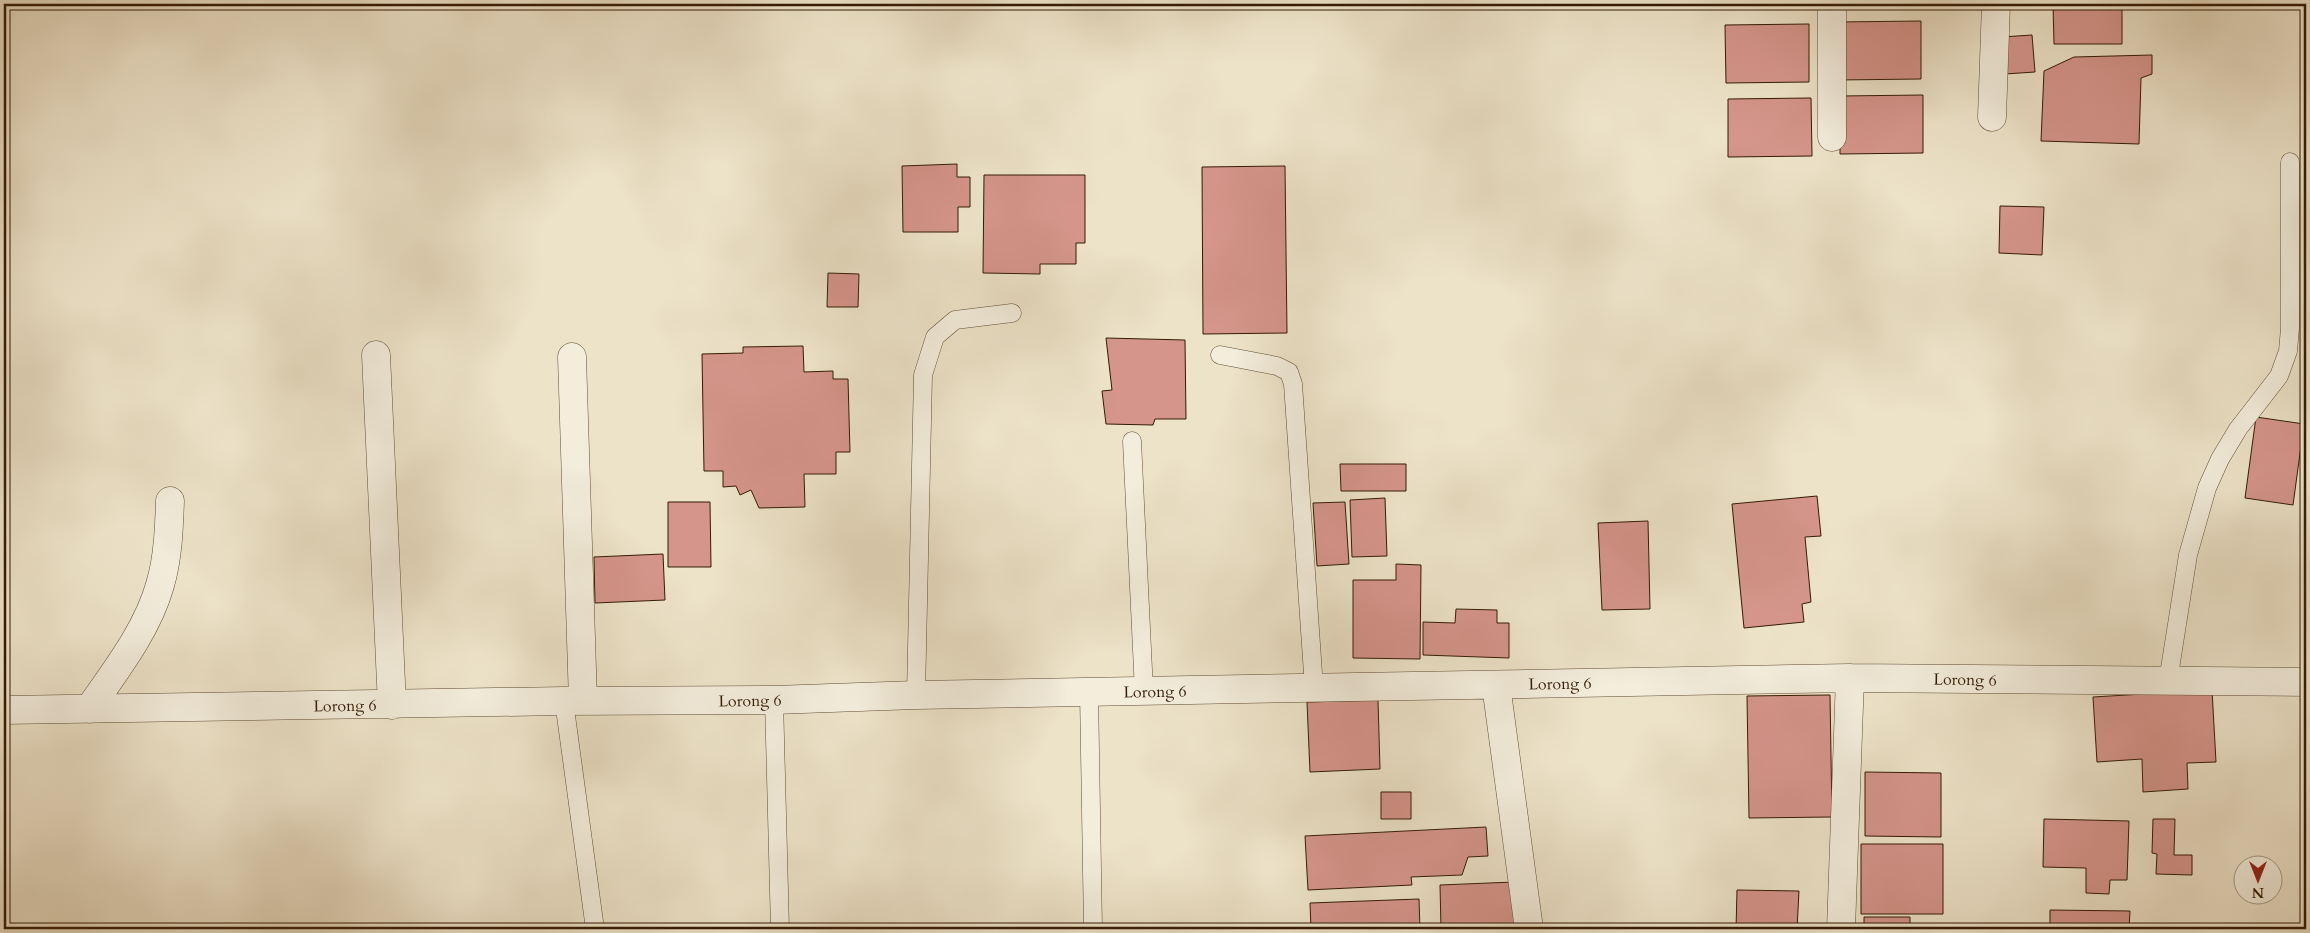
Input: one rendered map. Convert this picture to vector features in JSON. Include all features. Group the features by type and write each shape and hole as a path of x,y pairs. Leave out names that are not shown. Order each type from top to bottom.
{"street":[{"path":"1832,4 1832,137"},
{"path":"1992,117 1996,4"},
{"path":"376,355 392,705"},
{"path":"572,357 574,701"},
{"path":"89,709 139,633 160,586 168,540 170,501"},
{"path":"1841,929 1850,678"},
{"name":"Lorong 6","path":"4,710 574,701 774,700 916,695 1850,678 2306,682"},
{"path":"1496,684 1529,929"}],"lane":[{"path":"2168,681 2188,555 2207,488 2220,458 2238,429 2279,376 2288,351 2290,328 2290,162"},
{"path":"916,695 923,375 935,337 955,320 1012,313"},
{"path":"1220,355 1277,366 1289,372 1293,384 1314,688"},
{"path":"1132,441 1144,691"},
{"path":"1089,692 1093,929"},
{"path":"774,700 780,929"},
{"path":"574,701 595,929"}],"building":[{"path":"2053,4 2122,4 2122,44 2054,44"},
{"path":"1921,21 1921,79 1838,80 1837,22"},
{"path":"1809,24 1809,82 1726,83 1725,25"},
{"path":"2032,35 2035,72 2005,74 2002,37"},
{"path":"2152,55 2152,74 2141,78 2139,144 2041,141 2044,71 2074,57"},
{"path":"1923,95 1923,153 1840,154 1840,96"},
{"path":"1811,98 1812,156 1728,157 1728,99"},
{"path":"957,164 957,177 970,177 970,207 958,207 958,232 903,232 902,166"},
{"path":"1285,166 1287,333 1203,334 1202,167"},
{"path":"984,175 1085,175 1085,243 1076,243 1076,264 1040,264 1040,274 983,273"},
{"path":"2000,206 2044,207 2042,255 1999,253"},
{"path":"828,273 859,274 858,307 827,307"},
{"path":"1106,338 1185,340 1186,419 1155,419 1153,425 1106,424 1102,391 1112,390"},
{"path":"803,346 804,372 833,371 833,379 848,379 850,452 836,452 836,474 804,474 805,507 759,508 751,490 740,495 736,486 723,487 723,471 704,471 702,354 743,353 743,347"},
{"path":"2256,417 2304,424 2293,505 2245,498"},
{"path":"1340,464 1406,464 1406,491 1341,491"},
{"path":"1817,496 1821,536 1805,537 1811,602 1802,604 1804,622 1744,628 1732,504"},
{"path":"1385,498 1387,556 1352,557 1350,500"},
{"path":"668,502 710,502 711,567 668,567"},
{"path":"1345,502 1349,564 1317,566 1313,503"},
{"path":"1648,521 1650,609 1602,610 1598,523"},
{"path":"663,554 665,600 595,603 594,557"},
{"path":"1396,564 1421,565 1420,659 1353,658 1353,580 1396,580"},
{"path":"1456,609 1497,610 1497,623 1509,623 1509,658 1423,655 1423,622 1455,623"},
{"path":"2212,690 2216,762 2187,763 2188,789 2143,792 2142,759 2097,762 2093,697"},
{"path":"1830,695 1832,817 1749,818 1747,696"},
{"path":"1378,700 1380,769 1310,772 1307,702"},
{"path":"1865,772 1941,773 1941,837 1865,836"},
{"path":"1381,792 1411,792 1411,819 1381,819"},
{"path":"2044,819 2129,821 2127,880 2110,880 2109,894 2086,893 2086,868 2043,867"},
{"path":"2153,819 2175,819 2174,855 2192,855 2192,875 2156,874 2157,854 2152,853"},
{"path":"1486,827 1488,856 1468,857 1462,875 1411,877 1412,885 1308,890 1305,836"},
{"path":"1861,844 1943,844 1943,914 1861,914"},
{"path":"1514,882 1516,929 1441,929 1440,885"},
{"path":"1737,890 1799,891 1797,929 1736,929"},
{"path":"1419,899 1420,929 1311,929 1310,903"},
{"path":"2050,910 2130,911 2129,929 2050,929"},
{"path":"1864,917 1910,917 1910,929 1864,929"}]}
